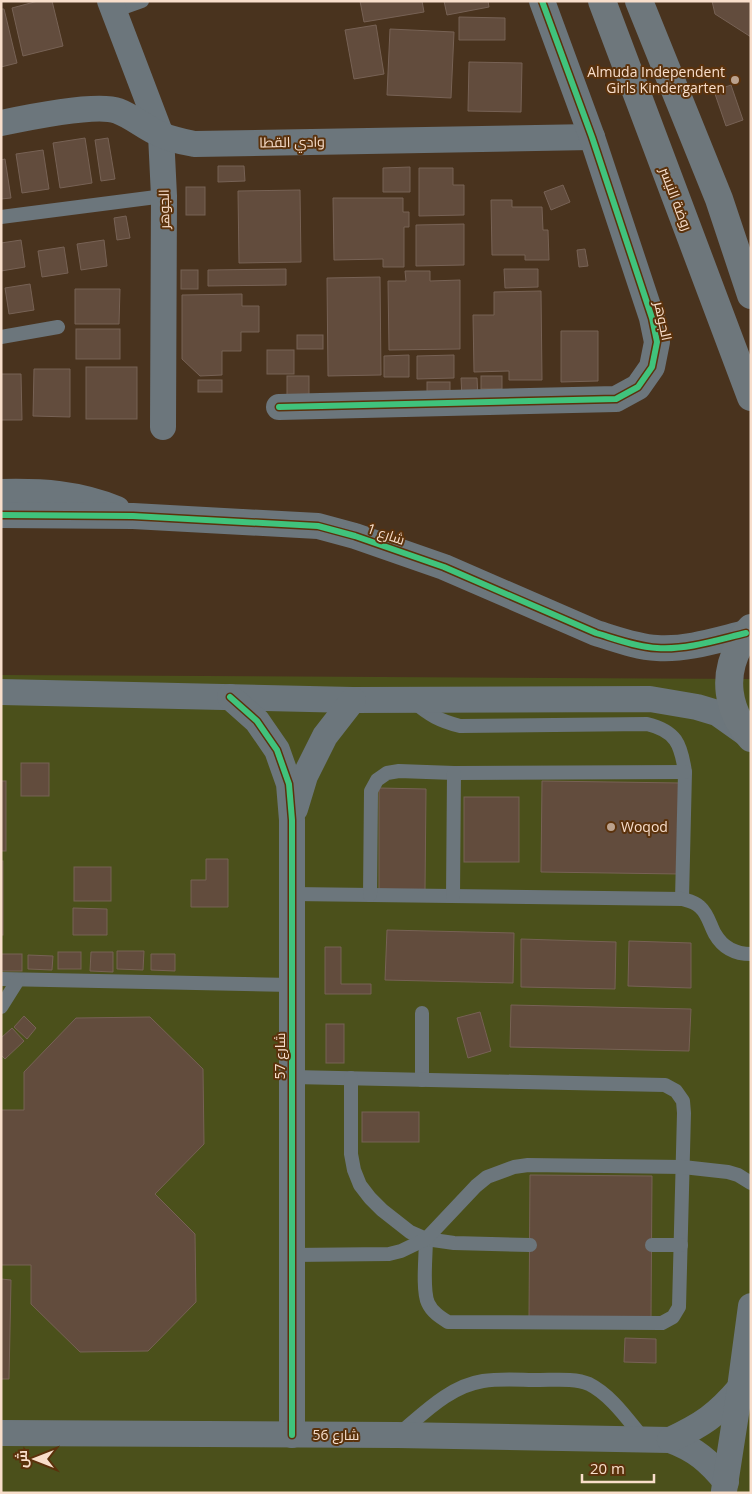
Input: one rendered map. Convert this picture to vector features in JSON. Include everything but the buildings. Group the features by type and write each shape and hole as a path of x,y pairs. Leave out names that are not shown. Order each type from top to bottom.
{"street":[{"name":"الجوهر","path":"279,407 616,399 638,387 652,367 658,342 652,318 592,138 542,1"},
{"name":"روضة النيسر","path":"602,1 751,397"},
{"path":"639,1 719,199 751,295"},
{"name":"الجوهر","path":"112,6 161,135 164,196 163,426"},
{"name":"وادي القطا","path":"1,123 37,116 103,108 117,110 161,135 195,144 592,138"},
{"name":"شارع 1","path":"1,492 40,492 76,496 98,501 133,516"},
{"name":"شارع 1","path":"1,516 133,516 318,526 444,567 596,633 640,645 656,648 697,645 748,630"},
{"path":"748,630 732,657 728,684 734,711 749,736"},
{"path":"1,692 353,700 650,699 697,706 716,713 749,736"},
{"name":"شارع 57","path":"230,697 257,721 277,750 289,784 292,820 292,1435"},
{"name":"شارع 57","path":"292,820 304,776 325,736 353,700"},
{"path":"725,1487 751,1306"},
{"path":"670,1440 710,1419 726,1405 740,1388"},
{"name":"شارع 56","path":"1,1433 397,1435 643,1438 670,1440 687,1446 702,1456 715,1468 725,1487"}],"lane":[{"path":"112,6 142,1"},
{"path":"1,217 164,196"},
{"path":"1,337 58,327"},
{"path":"413,700 426,712 442,721 460,726 647,724 659,726 669,733 677,742 682,753 685,772 682,899"},
{"path":"370,895 371,791 377,780 387,773 685,772"},
{"path":"453,896 454,773"},
{"path":"292,894 682,899 691,901 701,908 724,946 734,952 751,954"},
{"path":"1,979 292,985"},
{"path":"1,1007 18,980"},
{"path":"422,1013 422,1080"},
{"path":"292,1077 666,1085 676,1091 683,1101 679,1307 673,1317 662,1324 448,1322 436,1314 428,1302 426,1288 426,1239"},
{"path":"351,1078 351,1154 354,1170 360,1185 370,1198 410,1232 426,1239 454,1243 530,1245"},
{"path":"292,1255 389,1254 407,1248 426,1239 476,1186 487,1177 514,1167 528,1165 683,1168 728,1172 738,1175 751,1183"},
{"path":"652,1245 681,1245"},
{"path":"397,1435 435,1404 466,1385 498,1380 572,1380 589,1384 602,1394 613,1403 643,1438"}],"green space":[{"path":"1,675 751,679 751,1493 1,1493"}],"cycle path":[{"path":"279,407 616,399 638,387 652,367 657,342 652,318 592,137 542,1"},
{"path":"1,515 133,516 318,526 355,536 444,567 596,633 634,644 657,648 679,647 702,644 746,633"},
{"path":"230,697 257,721 277,750 289,784 292,820 292,1435"}],"place":[{"name":"Almuda Independent Girls Kindergarten","path":"735,80"},
{"name":"Woqod","path":"611,827"}]}
